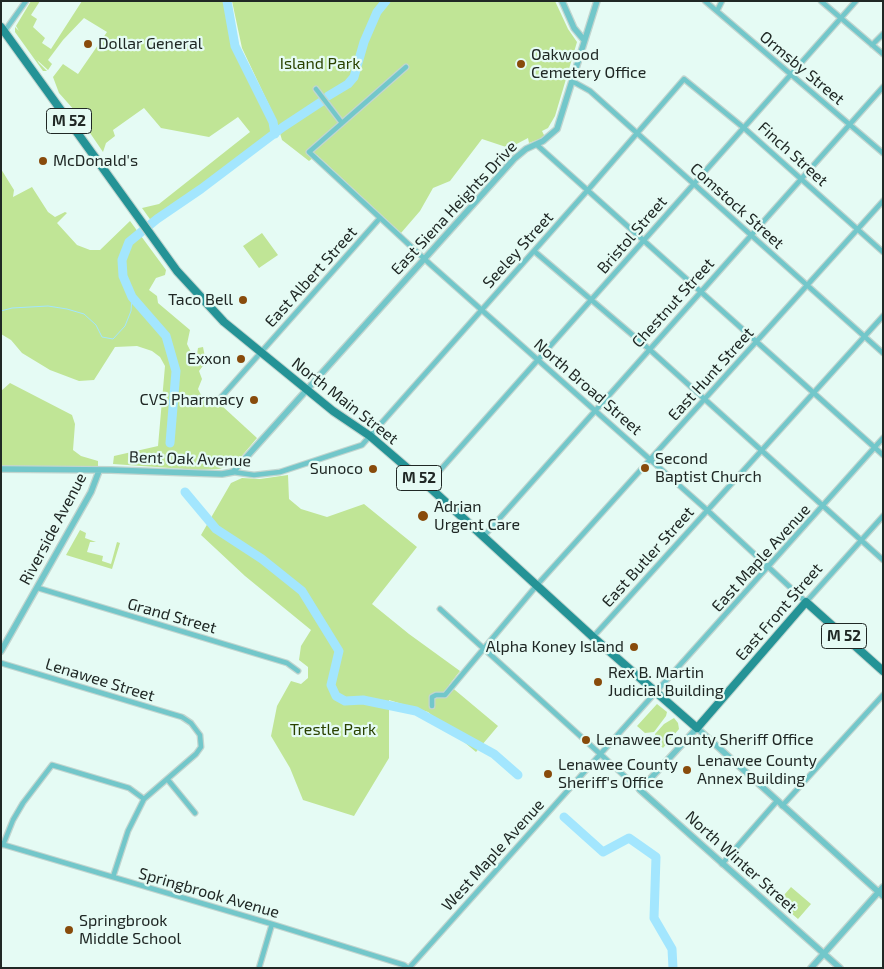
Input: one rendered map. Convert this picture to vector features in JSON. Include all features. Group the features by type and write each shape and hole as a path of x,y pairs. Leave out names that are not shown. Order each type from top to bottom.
{"main road":[{"name":"North Main Street","path":"3,29 155,240 201,298 224,322 307,390 370,436 427,485 592,637 697,728"},
{"name":"North Broad Street","path":"806,602 883,671"},
{"name":"East Front Street","path":"697,728 806,602"}],"street":[{"path":"3,29 26,1"},
{"path":"562,1 570,21 584,40"},
{"name":"East Siena Heights Drive","path":"233,472 514,159 526,149 537,145 557,129 597,1"},
{"name":"Ormsby Street","path":"705,1 883,153"},
{"path":"717,12 722,1"},
{"path":"821,1 883,54"},
{"name":"Bristol Street","path":"427,485 856,1"},
{"path":"872,46 883,34"},
{"name":"North Broad Street","path":"406,67 309,152 481,310 707,510 806,602"},
{"name":"Finch Street","path":"684,79 744,128 883,252"},
{"name":"Seeley Street","path":"370,436 588,191 684,79"},
{"name":"Comstock Street","path":"572,81 590,91 883,353"},
{"name":"Chestnut Street","path":"483,536 883,87"},
{"path":"316,89 342,123"},
{"path":"537,145 883,455"},
{"name":"East Hunt Street","path":"432,706 432,697 445,695 537,586 883,201"},
{"name":"East Albert Street","path":"216,403 380,218"},
{"path":"534,250 649,350 883,560"},
{"name":"East Butler Street","path":"592,637 883,316"},
{"name":"Bent Oak Avenue","path":"4,469 169,473 233,472 254,475 280,472 353,449 362,445 370,436"},
{"name":"East Maple Avenue","path":"656,694 883,438"},
{"name":"Riverside Avenue","path":"1,651 92,492 99,471"},
{"name":"East Front Street","path":"806,602 883,516"},
{"name":"Grand Street","path":"38,588 287,663 298,671"},
{"name":"North Winter Street","path":"440,609 840,968"},
{"name":"Lenawee Street","path":"1,663 182,717 191,723 200,735 201,747 187,764 168,780"},
{"name":"West Maple Avenue","path":"408,968 600,753 656,694"},
{"path":"722,864 883,695"},
{"path":"640,790 697,728"},
{"name":"North Main Street","path":"697,728 881,892"},
{"path":"2,845 15,817 52,765 129,788 144,799"},
{"path":"113,877 128,832 144,799 168,780 195,813"},
{"name":"Springbrook Avenue","path":"2,845 272,924 404,965 408,968"},
{"path":"811,968 881,892"},
{"path":"259,968 272,924"}],"green space":[{"path":"31,1 40,1 31,15 37,19 33,27 45,38 42,43 51,49 82,1 227,1 235,46 273,122 275,134 201,189 152,222 142,208 159,204 250,132 238,117 209,137 161,128 144,108 113,130 115,136 106,143 103,152 75,111 59,93 53,77 63,64 78,74 107,32 84,18 63,40 48,60 52,64 48,70 37,60 47,71 43,71 15,32 15,27 19,31 16,26"},
{"name":"Island Park","path":"232,1 384,1 384,4 386,1 555,1 568,29 577,42 555,116 548,128 542,131 545,137 529,143 528,138 509,148 482,139 450,181 433,188 420,211 401,233 317,155 309,161 282,140 276,120 242,48"},
{"path":"1,169 14,190 13,197 32,187 48,212 55,217 65,212 67,213 57,223 77,245 90,250 100,250 130,221 166,270 165,275 156,278 149,290 157,296 158,303 190,330 187,344 192,354 197,354 198,348 203,347 206,362 199,371 202,379 198,389 202,397 211,400 218,408 221,405 257,438 235,464 219,469 199,470 113,464 114,456 158,446 165,366 160,357 152,351 137,346 115,347 94,380 79,381 50,370 22,353 11,340 1,334"},
{"path":"262,233 278,255 259,268 243,246"},
{"path":"10,383 72,415 75,424 73,450 81,456 98,461 98,466 1,466 1,391"},
{"name":"Trestle Park","path":"288,475 289,499 301,509 327,517 364,504 417,547 372,604 460,671 449,685 498,726 476,752 428,712 389,700 389,758 354,816 303,800 290,768 271,736 277,706 291,681 301,684 308,678 308,667 299,660 301,646 311,630 245,576 201,535 231,483 242,478 260,479"},
{"path":"80,530 86,533 85,538 96,542 90,542 87,552 103,556 102,561 111,564 117,542 120,543 112,569 66,555"},
{"path":"657,704 667,712 666,716 654,732 645,733 637,726"},
{"path":"674,718 678,723 679,729 663,748 657,742 655,734 664,724"},
{"path":"791,887 811,904 798,919 778,902"}],"waterway":[{"path":"227,1 235,46 273,122 275,134"},
{"path":"328,96 348,84 354,77 364,42 377,12 386,1"},
{"path":"170,443 176,371 166,336 132,297 123,276 122,260 129,242 157,219 201,189 283,127 321,102"},
{"path":"1,311 12,308 48,306 67,309 84,314 96,325 102,337 113,339 125,326 131,311 132,297"},
{"path":"185,492 216,529 262,559 302,591 339,651 331,685 336,696 345,701 363,700 416,711 494,754 518,775"},
{"path":"564,817 603,852 629,838 656,857 654,918 672,949 673,968"}],"place":[{"name":"Dollar General","path":"88,44"},
{"name":"Oakwood Cemetery Office","path":"521,64"},
{"name":"McDonald's","path":"43,161"},
{"name":"Taco Bell","path":"243,300"},
{"name":"Exxon","path":"241,359"},
{"name":"CVS Pharmacy","path":"254,400"},
{"name":"Second Baptist Church","path":"645,468"},
{"name":"Sunoco","path":"373,469"},
{"name":"Adrian Urgent Care","path":"423,516"},
{"name":"Alpha Koney Island","path":"634,647"},
{"name":"Rex B. Martin Judicial Building","path":"598,682"},
{"name":"Lenawee County Sheriff Office","path":"586,740"},
{"name":"Lenawee County Annex Building","path":"687,770"},
{"name":"Lenawee County Sheriff's Office","path":"548,774"},
{"name":"Springbrook Middle School","path":"69,930"}]}
